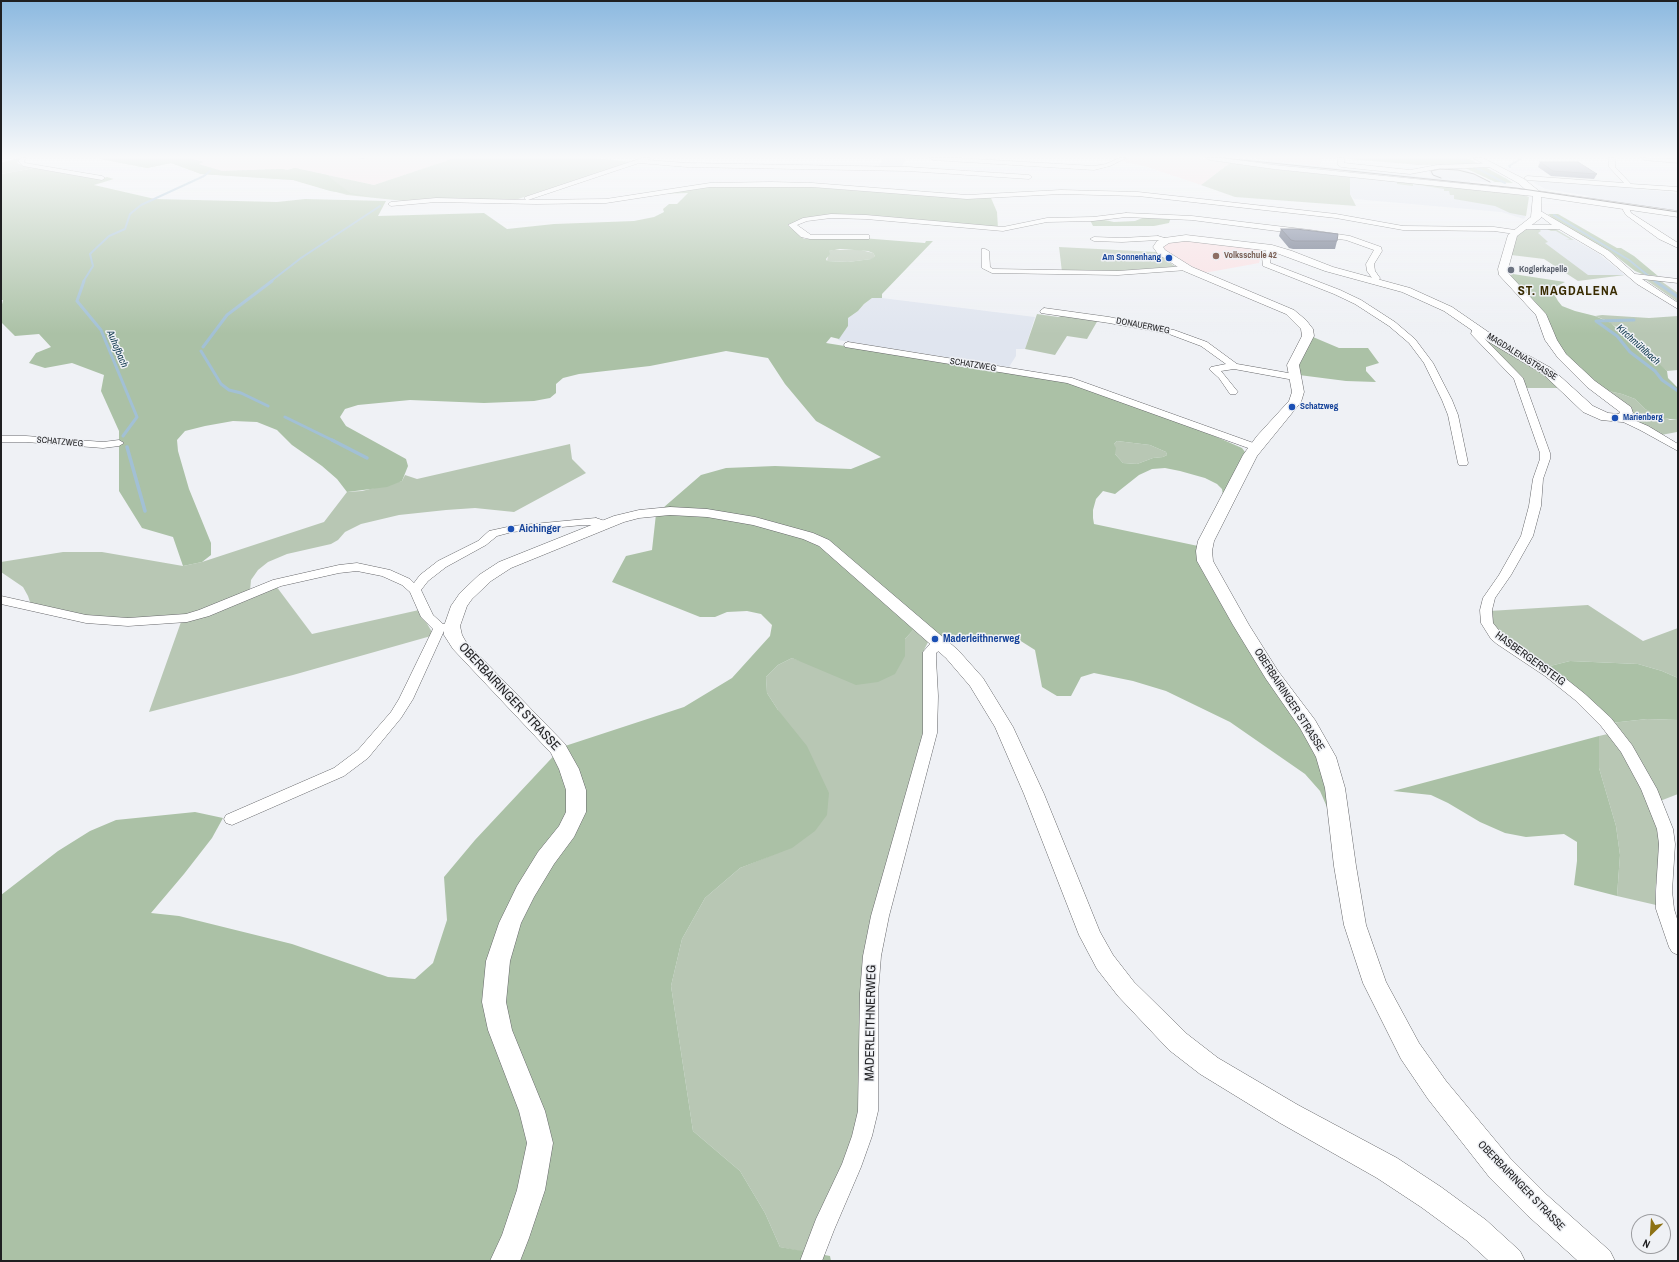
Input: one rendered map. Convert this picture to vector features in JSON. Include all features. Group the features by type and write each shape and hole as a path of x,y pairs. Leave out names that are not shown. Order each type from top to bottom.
{"street":[{"path":"822,217 805,219 792,225 804,235 810,237 866,237"},
{"path":"861,217 1003,229 1046,220 1094,219 1111,217"},
{"path":"1172,217 1298,230 1338,237 1373,246 1378,249 1370,264 1370,268 1376,278 1375,280"},
{"path":"1333,217 1403,228 1494,229 1515,232 1535,220 1536,217"},
{"path":"1545,217 1559,227 1606,254 1633,276 1678,307"},
{"path":"1632,217 1666,240 1678,246"},
{"path":"1525,227 1559,227"},
{"name":"MAGDALENASTRASSE","path":"1272,248 1289,253 1323,267 1375,280 1434,301 1480,331 1547,371 1588,410 1606,417 1622,418 1627,413 1626,410 1590,384 1562,356 1551,340 1541,314 1505,276 1503,269 1511,238 1515,232"},
{"path":"1094,239 1167,240 1194,238 1272,248 1265,261 1271,268 1322,285 1358,302 1392,324 1412,341 1428,363 1447,400 1453,415 1463,462"},
{"name":"OBERBAIRINGER STRASSE","path":"1167,240 1160,243 1159,249 1169,258 1187,268 1281,307 1302,322 1307,329 1308,336 1294,360 1293,371 1298,392 1295,402 1255,447 1206,541 1204,551 1205,561 1241,625 1272,674 1308,725 1326,757 1335,788 1354,925 1375,983 1410,1051 1437,1090 1468,1130 1500,1168 1538,1205 1600,1261"},
{"path":"985,251 986,268 992,271 1118,273 1187,268"},
{"path":"1060,280 1088,279 1116,275 1118,273"},
{"path":"1633,276 1678,281"},
{"name":"DONAUERWEG","path":"1044,311 1113,320 1171,332 1204,344 1234,366"},
{"name":"HASBERGERSTEIG","path":"1480,331 1475,332 1475,334 1518,378 1545,453 1538,479 1535,506 1527,536 1505,575 1488,598 1486,610 1487,623 1496,636 1502,641 1550,673 1580,697 1606,722 1627,748 1649,789 1665,829 1667,844 1664,891 1665,909 1678,947"},
{"name":"SCHATZWEG","path":"848,345 1069,380 1255,447"},
{"name":"DONAUERWEG","path":"1233,392 1224,379 1214,369 1234,366 1294,377"},
{"path":"1622,418 1678,448"},
{"name":"SCHATZWEG","path":"1,439 40,440 103,445 119,443"},
{"path":"232,819 339,772 363,754 396,715 406,699 434,636 446,627 466,596 475,586 494,571 518,559 604,524 646,513 689,511 730,516 782,528 808,536 824,544 839,555 850,567 964,665 977,682 998,716 1034,794 1090,936 1105,962 1126,989 1152,1017 1178,1042 1209,1066 1289,1114 1387,1168 1431,1197 1476,1230 1510,1261"},
{"path":"1,600 86,619 128,622 187,618 209,611 276,583 339,569 357,567 386,573 406,582 415,590 424,578 432,571 482,543 493,533 510,529 582,522 596,521 604,524"},
{"name":"OBERBAIRINGER STRASSE","path":"415,590 427,617 446,627 459,645 558,749 569,769 576,790 576,812 567,832 546,858 525,892 510,923 498,961 494,1002 500,1030 532,1111 540,1143 531,1190 515,1238 505,1261"},
{"name":"MADERLEITHNERWEG","path":"811,1261 824,1227 851,1167 862,1136 868,1111 869,992 872,956 880,916 930,734 930,652 941,644"}],"shaded area":[{"path":"1539,227 1554,228 1599,254 1625,275 1591,279 1530,235"},
{"name":"Volksschule 42","path":"1185,239 1263,249 1259,263 1204,273 1169,254 1163,247 1168,243"},
{"path":"872,298 1035,317 1025,349 1016,349 1016,356 1009,367 838,340 848,326 848,318"}],"green space":[{"path":"1,217 490,217 507,229 554,224 634,221 654,217 832,217 795,222 797,230 804,239 849,237 925,243 926,241 933,241 882,294 882,298 872,298 848,318 848,326 839,339 831,337 826,343 1068,382 1212,435 1242,448 1245,452 1244,457 1223,496 1222,489 1217,484 1205,478 1165,468 1152,469 1139,475 1115,494 1103,491 1096,499 1093,510 1094,524 1198,546 1322,762 1333,821 1320,791 1305,774 1230,722 1166,691 1133,681 1094,673 1081,677 1071,696 1057,696 1042,687 1035,650 1016,638 991,637 961,641 941,639 915,628 905,639 905,656 895,674 878,682 856,685 792,658 778,665 766,677 767,693 778,710 807,746 829,793 827,815 815,831 792,848 740,868 705,898 682,939 671,986 693,1131 740,1171 765,1213 780,1247 830,1256 831,1261 1,1261 1,895 58,851 90,831 116,820 195,812 223,818 212,838 151,913 179,916 292,944 388,977 415,979 433,963 447,920 444,877 475,840 562,747 684,707 732,678 770,636 772,625 761,614 747,611 727,612 715,617 700,617 612,582 626,556 652,550 656,514 701,475 726,468 775,466 851,469 881,457 816,421 785,384 768,358 726,351 650,366 579,374 563,378 556,384 556,393 550,398 534,401 484,403 410,400 358,405 345,409 340,417 346,426 406,459 408,466 402,481 387,487 347,492 337,479 322,466 292,445 277,430 257,422 233,421 185,431 177,440 178,451 189,489 211,543 211,555 202,562 183,566 173,537 142,528 119,491 119,431 101,391 104,375 72,363 45,368 29,363 36,353 51,347 39,334 15,336 1,322 3,300 1,300","holes":["840,249 868,251 873,253 875,256 871,259 848,262 827,261 826,259 830,254 829,251","1117,441 1150,445 1166,452 1167,455 1137,464 1123,463 1115,454 1116,448 1114,444"]},
{"path":"868,217 997,217 998,228"},
{"path":"1145,217 1171,217 1169,223 1154,226 1093,226 1090,220 1100,219 1114,222 1135,221"},
{"path":"1551,217 1563,217 1617,248 1621,248 1634,256 1658,276 1642,274 1635,271 1608,250"},
{"path":"1554,228 1574,240 1565,239 1570,239 1556,231 1539,229"},
{"path":"1539,229 1541,231 1538,233 1548,242 1545,243 1588,275 1625,275 1578,281 1544,259 1511,255 1516,236 1524,230"},
{"path":"1059,247 1156,252 1177,268 1123,272 1062,272"},
{"path":"861,250 873,253 875,256 872,259 848,262 827,261 829,251"},
{"path":"1513,274 1565,282 1555,287 1553,292 1562,306 1595,316 1611,323 1637,348 1656,361 1667,371 1668,378 1678,388 1678,420 1662,418 1645,409 1635,399 1604,390 1569,359 1557,341 1543,311 1512,278 1510,275"},
{"path":"1646,280 1661,281 1678,293 1678,302"},
{"path":"1037,314 1058,317 1064,315 1098,320 1087,339 1067,336 1055,355 1025,349"},
{"path":"1602,315 1649,318 1678,316 1678,370 1667,371 1637,348 1618,328 1595,316"},
{"path":"1480,335 1533,366 1563,388 1526,388"},
{"path":"1313,337 1339,348 1368,348 1379,363 1366,367 1366,371 1376,382 1346,381 1299,375 1298,363"},
{"path":"1604,390 1635,399 1645,409 1670,420 1677,420 1677,432 1661,435 1642,424 1637,420 1631,409"},
{"path":"1117,441 1150,445 1166,452 1167,455 1137,464 1123,463 1115,454 1114,444"},
{"path":"570,444 572,459 586,473 514,512 475,508 446,510 399,515 361,524 345,532 338,540 331,544 287,554 268,562 258,570 251,580 250,591 207,610 171,618 101,619 31,605 23,587 1,572 1,562 63,552 102,552 183,566 202,562 324,522 347,492 362,491 402,481 405,475 417,479"},
{"path":"276,586 312,634 419,610 432,632 431,636 293,675 149,712 181,622"},
{"path":"1588,605 1643,641 1678,628 1678,678 1662,671 1638,664 1570,661 1546,667 1494,630 1489,611"},
{"path":"915,628 929,640 924,650 928,710 864,1046 857,1134 808,1253 780,1247 765,1213 740,1171 693,1131 671,986 682,939 705,898 740,868 792,847 778,710 767,693 766,677 778,665 792,658 801,661 905,656 905,639"},
{"path":"1570,661 1638,664 1662,671 1678,678 1678,720 1647,719 1611,723 1546,667"},
{"path":"1647,719 1678,720 1678,794 1660,801 1611,723"},
{"path":"1612,733 1620,743 1662,834 1655,891 1656,905 1617,896 1620,855 1616,826 1599,768 1599,736"},
{"path":"1599,736 1599,768 1616,826 1620,855 1617,896 1574,885 1577,861 1577,842 1564,834 1526,837 1505,833 1480,822 1431,795 1393,791"}],"building":[{"path":"1281,229 1296,229 1338,234 1337,241 1295,241 1291,240"}],"waterway":[{"name":"Auhofbach","path":"83,282 93,266 90,254 109,236 125,229 129,217"},
{"path":"270,282 301,258 363,217"},
{"path":"1557,217 1629,260 1656,282"},
{"name":"Auhofbach","path":"84,281 77,301 101,330 137,417 123,436"},
{"path":"203,347 227,315 272,281"},
{"path":"1655,281 1678,297"},
{"name":"Kirchmühlbach","path":"1597,321 1634,320"},
{"name":"Kirchmühlbach","path":"1596,321 1617,336 1630,352 1655,371 1662,380 1678,391"},
{"path":"201,351 221,384 229,390 241,393 268,406"},
{"path":"285,417 333,440"},
{"path":"333,440 367,458"},
{"name":"Auhofbach","path":"127,447 145,511"}],"place":[{"name":"Volksschule 42","path":"1216,256"},
{"name":"Am Sonnenhang","path":"1169,258"},
{"name":"Koglerkapelle","path":"1511,270"},
{"name":"Schatzweg","path":"1292,407"},
{"name":"Marienberg","path":"1615,418"},
{"name":"Aichinger","path":"511,529"},
{"name":"Maderleithnerweg","path":"935,639"}],"district":[{"name":"ST. MAGDALENA","path":"1568,292"}]}
